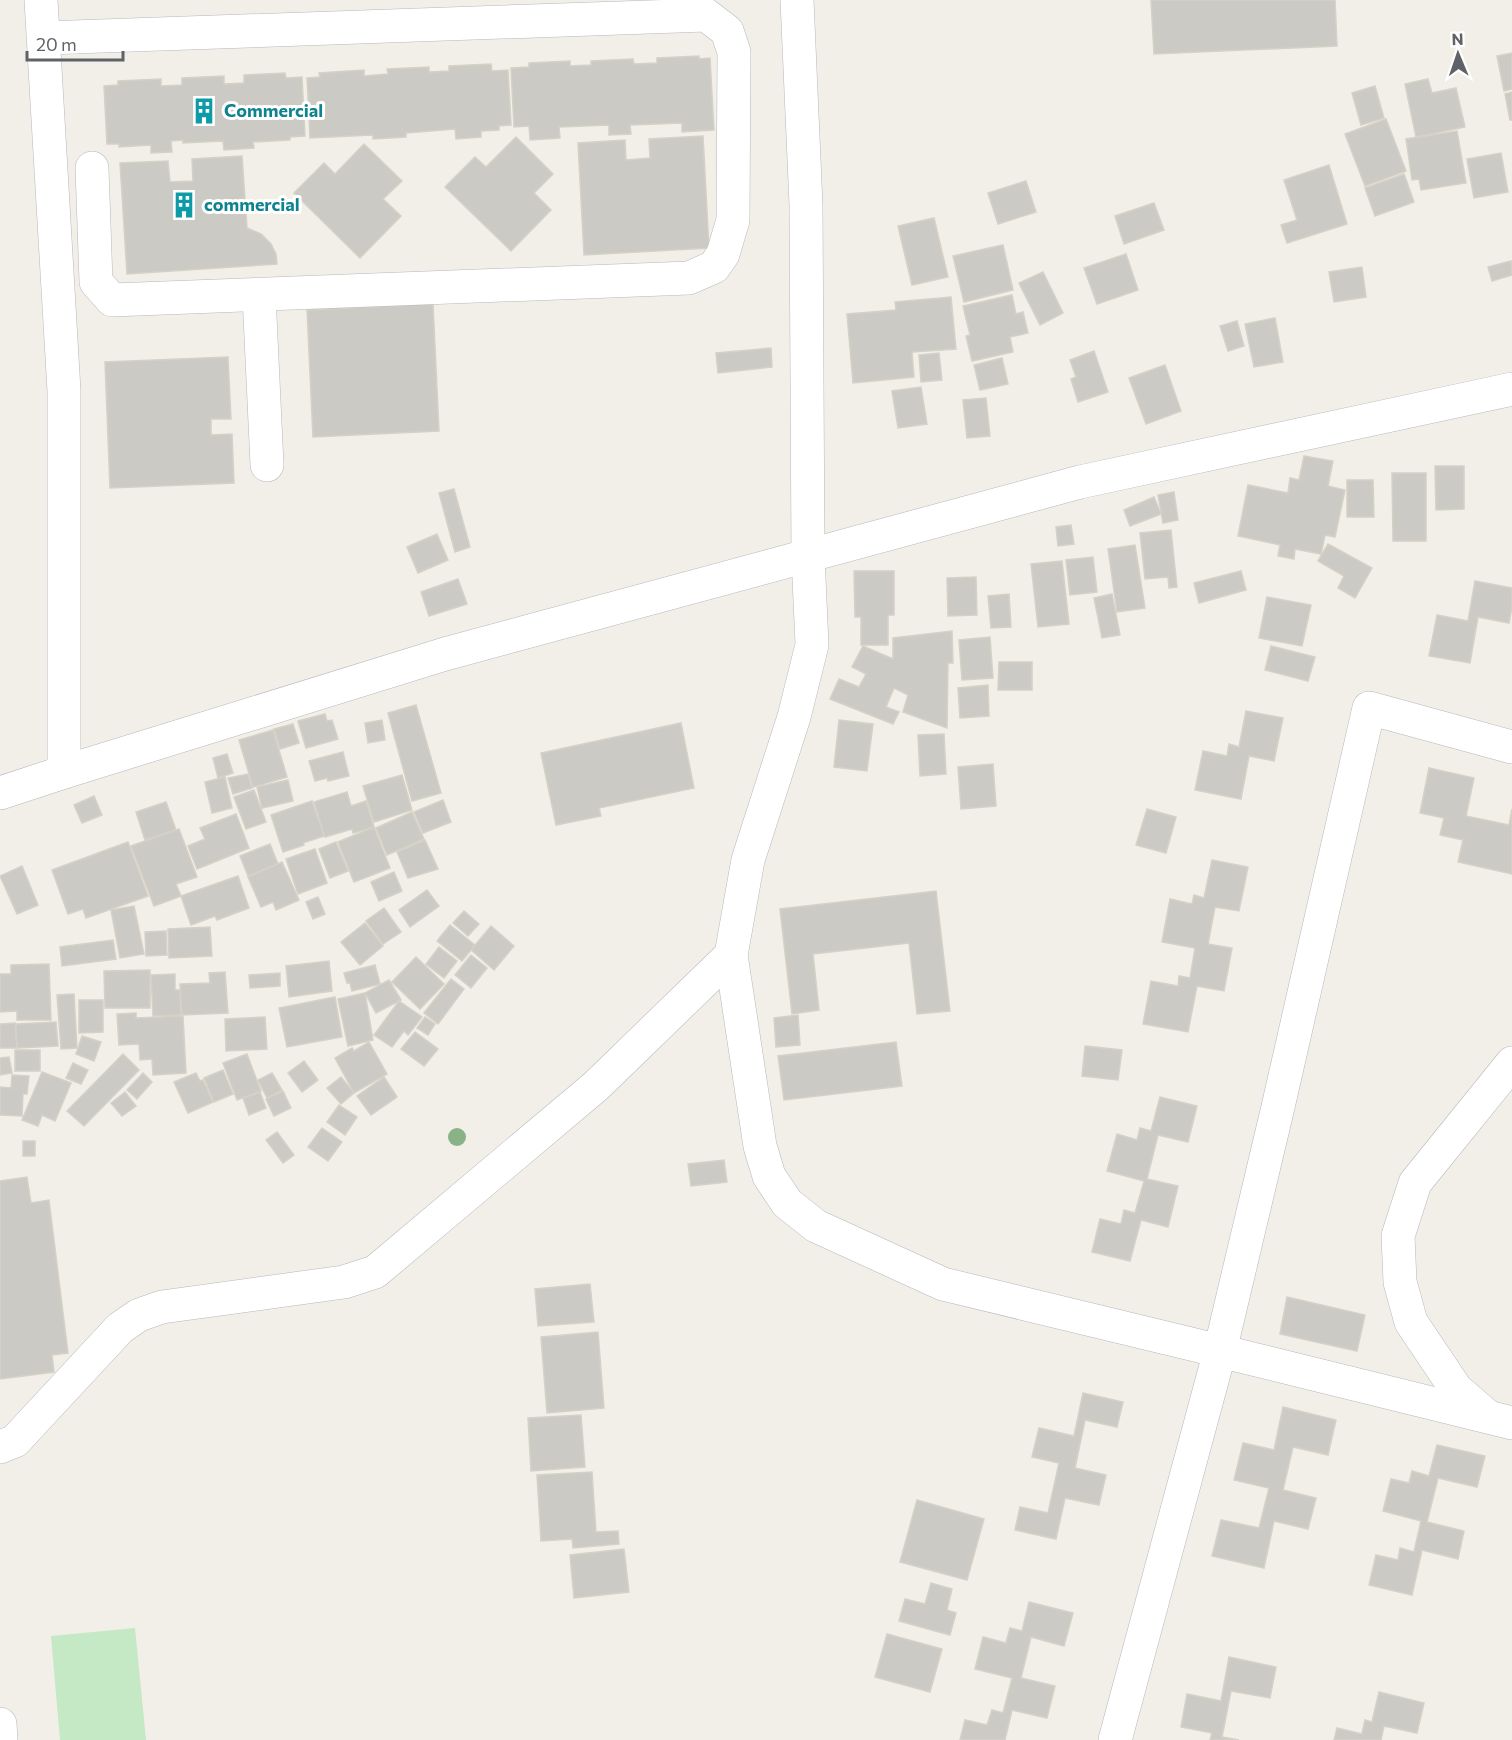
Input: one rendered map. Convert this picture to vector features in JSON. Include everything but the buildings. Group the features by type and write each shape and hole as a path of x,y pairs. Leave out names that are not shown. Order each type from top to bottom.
{"street":[{"path":"41,0 64,390 64,772"},
{"path":"797,0 806,205 808,556 812,645 794,717 748,860 731,955 760,1146 769,1176 787,1203 816,1226 943,1284 1501,1421"},
{"path":"44,38 706,15 727,31 734,52 733,220 723,254 714,267 689,278 112,300 96,282 92,168"},
{"path":"259,295 267,465"},
{"path":"0,794 445,654 1080,482 1512,389"},
{"path":"1115,1740 1220,1351 1369,708 1512,747"},
{"path":"0,1447 15,1441 120,1328 139,1315 162,1307 344,1282 375,1272 596,1086 731,955"},
{"path":"1501,1421 1456,1389 1411,1322 1400,1282 1398,1236 1415,1183 1512,1063"},
{"path":"0,1724 1,1740"}],"green space":[{"path":"135,1628 146,1740 60,1740 51,1636"}],"place":[{"name":"Commercial","path":"204,111"},
{"name":"commercial","path":"184,205"}]}
